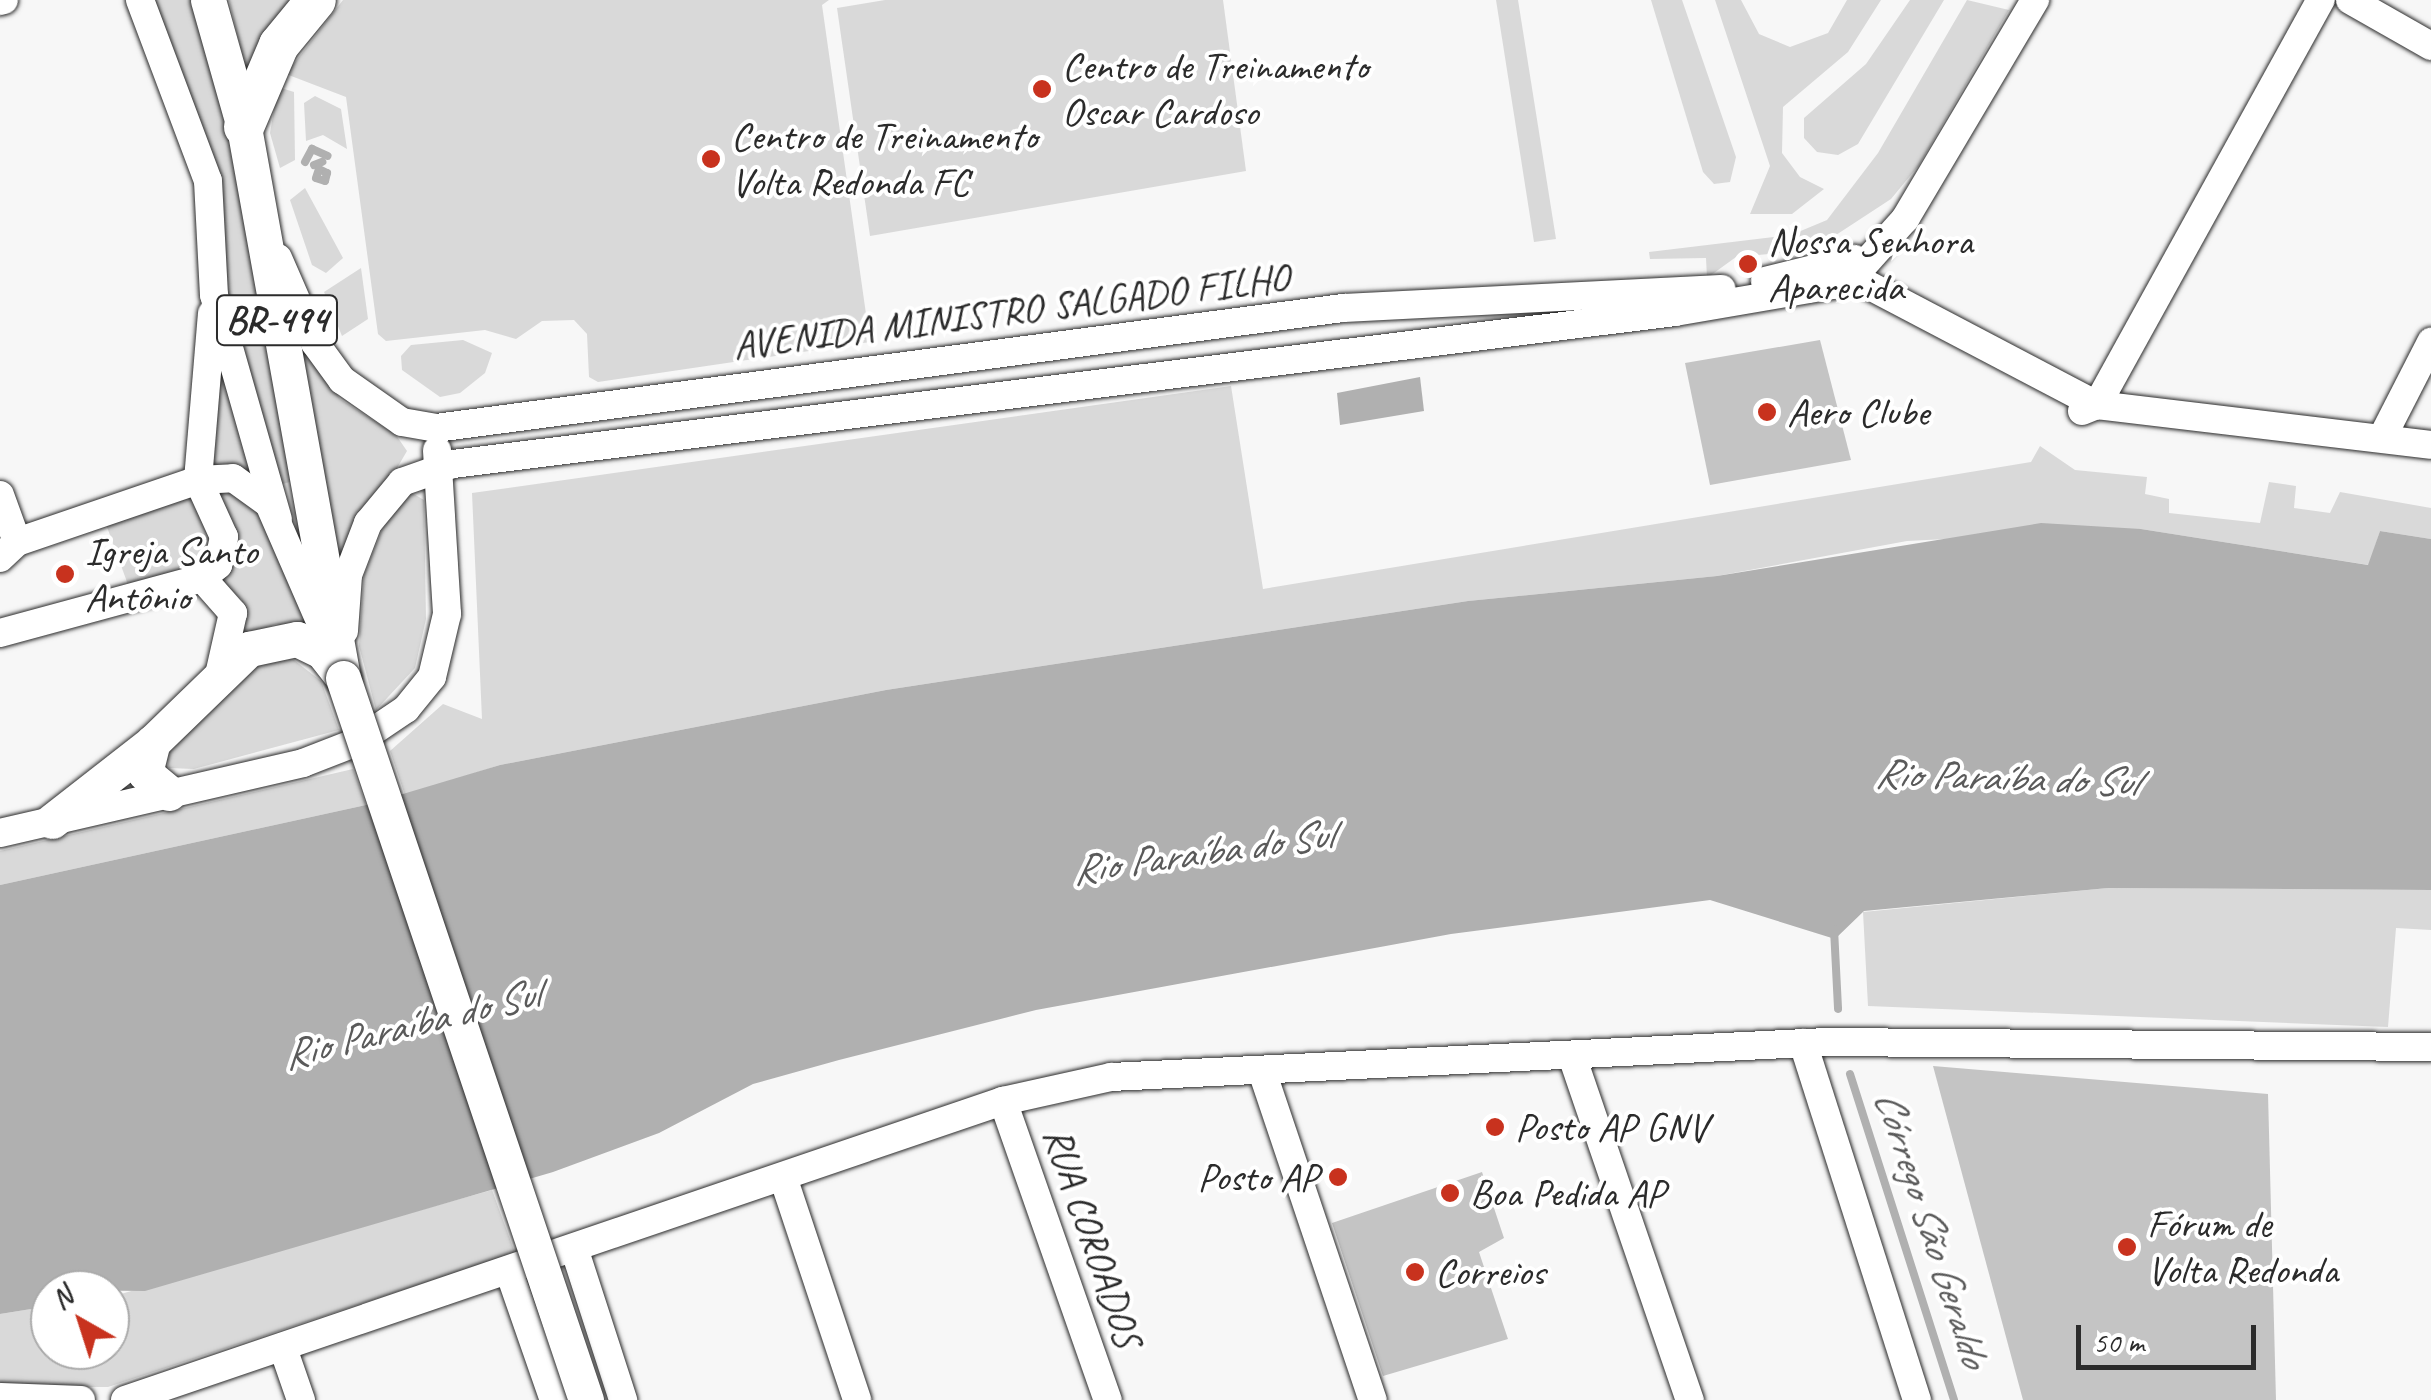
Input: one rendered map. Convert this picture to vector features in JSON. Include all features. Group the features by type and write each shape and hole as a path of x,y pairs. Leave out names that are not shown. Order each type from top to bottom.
{"highway":[{"path":"244,127 279,45 316,0"}],"main road":[{"name":"BR-494","path":"208,0 244,127 343,678"},
{"path":"52,821 154,742 249,650 283,638 322,651 343,678 586,1400"},
{"path":"154,742 146,773 169,793"}],"street":[{"path":"0,632 202,578 225,546 198,480 214,295 208,181 140,0"},
{"path":"2035,0 1880,252 1854,277 1907,302 2085,410 2383,436 2431,446"},
{"path":"2085,410 2321,0"},
{"path":"2350,0 2431,46"},
{"name":"AVENIDA MINISTRO SALGADO FILHO","path":"263,223 326,362 382,412 436,428 1343,308 1726,288 1880,252"},
{"path":"1880,252 1907,302"},
{"name":"AVENIDA MINISTRO SALGADO FILHO","path":"343,678 348,576 359,540 391,492 438,467 1675,312 1854,277"},
{"path":"214,295 278,519 343,678"},
{"path":"2383,436 2431,342"},
{"path":"0,833 340,750 420,694 439,657 447,614 436,428"},
{"path":"0,495 9,550 198,480 248,483 278,519"},
{"path":"202,578 233,613 217,679"},
{"path":"1814,1043 1917,1400"},
{"path":"125,1400 510,1274 1002,1101 1111,1077 1572,1060 1814,1043 2431,1047"},
{"path":"1572,1060 1690,1400"},
{"path":"1262,1074 1373,1400"},
{"name":"RUA COROADOS","path":"1002,1101 1108,1400"},
{"path":"782,1176 857,1400"},
{"path":"576,1251 623,1400"},
{"path":"510,1274 554,1400"},
{"path":"283,1348 301,1400"},
{"path":"0,1397 81,1400"}],"shaded area":[{"path":"147,0 205,0 297,480 279,485 227,310 223,198"},
{"path":"229,0 304,0 250,87"},
{"path":"343,0 829,0 822,5 870,342 598,382 589,377 587,334 574,320 542,321 516,339 485,330 386,341 378,334 346,97 286,74"},
{"name":"Centro de Treinamento Oscar Cardoso","path":"885,0 1223,0 1246,171 870,236 837,8"},
{"path":"1496,0 1518,0 1556,239 1534,242"},
{"path":"1651,0 1682,0 1736,157 1730,182 1714,184 1703,172"},
{"path":"1715,0 1741,0 1759,34 1790,47 1828,33 1847,0 1881,0 1848,52 1783,107 1782,153 1800,177 1824,189 1792,214 1750,214 1770,166"},
{"path":"1910,0 1944,0 1858,144 1838,155 1817,152 1804,138 1804,118 1866,64"},
{"path":"1967,0 2009,10 1919,165 1891,199 1813,250 1736,257 1707,278 1706,258 1650,259 1649,252 1791,235 1827,220 1878,153"},
{"path":"278,87 294,92 295,160 280,168 270,133"},
{"path":"315,96 341,109 347,149 323,135 306,141 304,103"},
{"path":"305,188 343,258 326,273 312,265 290,200"},
{"path":"361,268 368,319 342,336 324,292"},
{"path":"218,329 264,485 206,470"},
{"path":"294,333 340,399 396,435 407,451 339,567"},
{"path":"463,340 492,353 485,373 460,393 440,397 402,370 401,356 411,345"},
{"path":"1231,386 1263,589 2031,462 2040,446 2075,470 2147,477 2145,494 2169,499 2169,513 2260,523 2269,482 2296,486 2294,508 2330,513 2340,492 2431,508 2431,539 2380,531 2369,565 2141,529 1907,541 1717,576 1468,601 886,690 500,765 405,795 390,751 443,704 482,719 472,493"},
{"path":"190,487 218,559 131,593 103,516"},
{"path":"225,489 255,503 315,634 276,624 240,639 242,600 216,576 236,548 214,490"},
{"path":"412,493 424,500 426,619 415,668 376,710 359,646 364,575 386,520"},
{"path":"290,657 321,681 339,730 194,769 169,768 165,754 252,664"},
{"path":"353,769 366,805 0,885 0,851"},
{"path":"2108,888 2431,890 2431,930 2396,928 2388,1027 1868,1006 1863,912"},
{"path":"492,1190 515,1253 108,1387 0,1387 0,1314 30,1309 30,1370 130,1370 130,1291"}],"water":[{"path":"1420,377 1424,411 1340,425 1337,393"},
{"name":"Rio Paraíba do Sul","path":"2041,523 2141,529 2368,565 2380,531 2431,539 2431,890 2108,888 1864,911 1835,939 1710,900 1451,934 1036,1010 839,1060 753,1084 659,1133 553,1172 145,1291 130,1291 130,1270 30,1270 30,1309 0,1314 0,885 366,805 500,765 886,690 1468,601 1717,576"}],"building":[{"name":"Aero Clube","path":"1820,340 1851,460 1710,485 1685,363"},
{"name":"Fórum de Volta Redonda","path":"1933,1066 2268,1094 2276,1400 2023,1400"},
{"name":"Correios","path":"1482,1172 1504,1238 1479,1252 1508,1339 1383,1376 1332,1223"}],"waterway":[{"path":"305,162 312,149 328,156"},
{"path":"314,165 322,162"},
{"path":"319,169 327,173 325,181 316,178 319,169"},
{"name":"Córrego São Geraldo","path":"1834,929 1838,1009"},
{"name":"Córrego São Geraldo","path":"1850,1074 1954,1400"}],"place":[{"name":"Centro de Treinamento Oscar Cardoso","path":"1042,89"},
{"name":"Centro de Treinamento Volta Redonda FC","path":"711,159"},
{"name":"Nossa Senhora Aparecida","path":"1748,264"},
{"name":"Aero Clube","path":"1767,412"},
{"name":"Igreja Santo Antônio","path":"65,574"},
{"name":"Posto AP GNV","path":"1495,1127"},
{"name":"Posto AP","path":"1338,1177"},
{"name":"Boa Pedida AP","path":"1450,1193"},
{"name":"Fórum de Volta Redonda","path":"2127,1247"},
{"name":"Correios","path":"1415,1272"}]}
